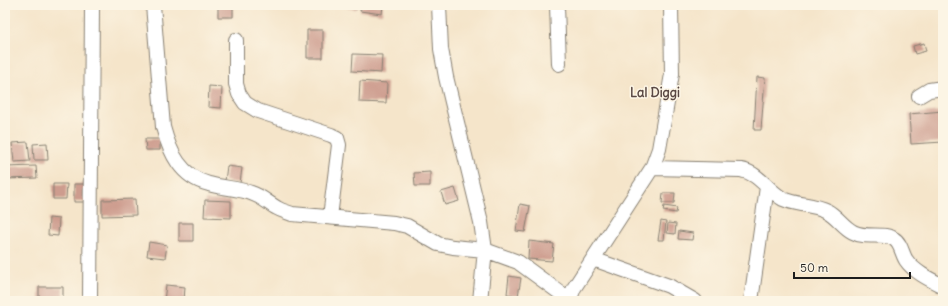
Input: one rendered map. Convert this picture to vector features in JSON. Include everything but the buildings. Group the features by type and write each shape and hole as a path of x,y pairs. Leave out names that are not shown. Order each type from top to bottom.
{"street":[{"path":"90,301 92,5"},
{"path":"153,5 163,127 168,146 179,165 191,177 208,184 250,192 261,197 279,209 292,214 394,223 407,226 438,244 485,250 518,262 569,300 574,288 652,168 659,149 672,74 671,5"},
{"path":"439,5 441,49 446,77 481,222 485,250 480,301"},
{"path":"557,5 559,64"},
{"path":"236,40 236,84 239,94 245,103 258,111 337,138 339,145 330,217"},
{"path":"919,96 929,90 943,88"},
{"path":"652,168 741,170 749,172 757,176 767,187 784,200 829,212 853,233 860,236 890,237 895,239 906,260 912,267 943,286"},
{"path":"751,301 767,187"},
{"path":"593,259 669,286 695,301"}],"district":[{"name":"Lal Diggi","path":"655,92"}]}
